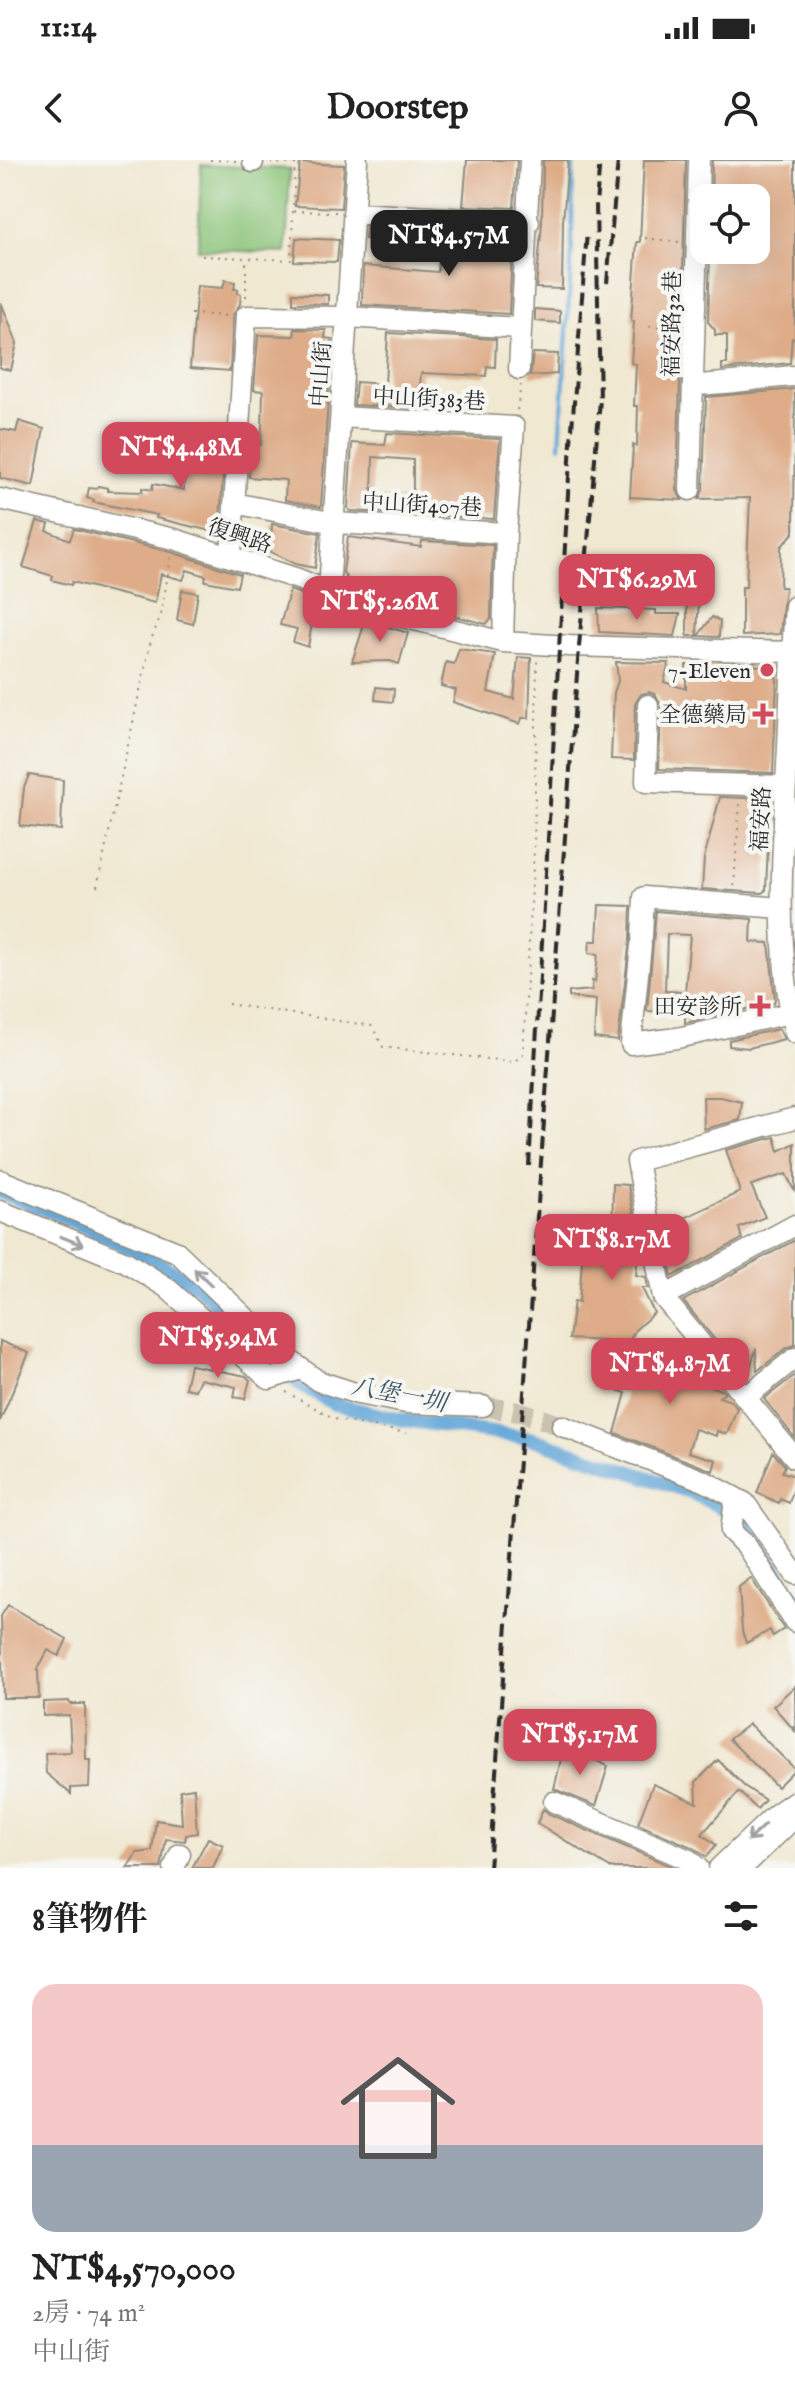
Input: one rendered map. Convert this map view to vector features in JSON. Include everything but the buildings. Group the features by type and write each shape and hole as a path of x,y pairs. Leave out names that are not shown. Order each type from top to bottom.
{"street":[{"name":"中山街","path":"329,591 357,160"},
{"path":"519,369 530,160"},
{"name":"福安路32巷","path":"698,184 699,160"},
{"path":"353,213 529,222"},
{"name":"福安路32巷","path":"690,490 697,264"},
{"path":"231,555 246,316 348,317 520,328"},
{"path":"694,385 795,376"},
{"name":"中山街383巷","path":"341,417 514,427"},
{"path":"503,642 506,533 514,427"},
{"name":"復興路","path":"0,499 231,555 375,610 503,642 793,652"},
{"name":"中山街407巷","path":"234,503 335,523 506,533"},
{"name":"福安路","path":"793,1023 789,945 781,908 795,606"},
{"path":"648,705 646,782 786,786"},
{"path":"781,908 644,897 631,1044 793,1023"},
{"path":"795,1118 637,1161 663,1297 795,1458"},
{"path":"0,1180 177,1252 301,1369 318,1381 358,1394 406,1403 483,1406"},
{"path":"0,1211 126,1262 166,1287 269,1379 301,1369"},
{"path":"663,1297 795,1225"},
{"path":"746,1397 795,1358"},
{"path":"562,1426 704,1481 745,1503 793,1567"},
{"path":"735,1499 731,1531 747,1547 795,1622"},
{"path":"719,1868 775,1815 795,1801"},
{"path":"554,1802 689,1860 698,1868"},
{"path":"742,1868 792,1821"}],"path":[{"path":"202,256 291,260 295,164 210,160"},
{"path":"293,211 353,213"},
{"path":"645,238 690,242"},
{"path":"191,314 246,316 246,258"},
{"path":"649,326 695,332"},
{"path":"514,427 521,390 519,369"},
{"path":"97,887 151,640 161,615 174,539"},
{"path":"228,1004 372,1026 383,1047 514,1062 523,1054 534,849 537,643"},
{"path":"732,903 741,785"},
{"path":"269,1379 337,1420 407,1433"}],"green space":[{"path":"201,165 290,169 286,253 198,249"}],"waterway":[{"path":"560,446 572,247 573,160"},
{"name":"八堡一圳","path":"0,1192 55,1213 151,1258 197,1286 298,1383 334,1404 398,1419 533,1439 688,1491 742,1518 795,1600"}],"tunnel":[{"path":"483,1406 524,1413 562,1426"}],"railway":[{"path":"489,1868 600,400 596,204 600,160"},
{"path":"607,283 618,160"},
{"path":"529,1166 571,442 587,232"}],"place":[{"name":"7-Eleven","path":"767,670"},
{"name":"全德藥局","path":"763,714"},
{"name":"田安診所","path":"760,1006"}]}
